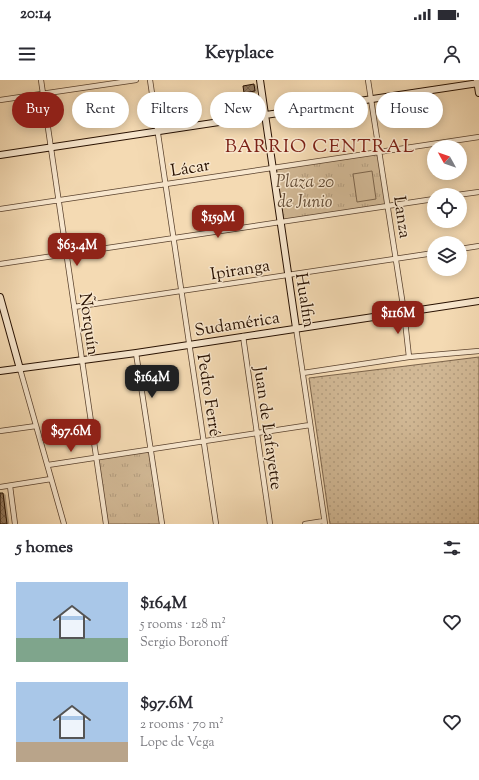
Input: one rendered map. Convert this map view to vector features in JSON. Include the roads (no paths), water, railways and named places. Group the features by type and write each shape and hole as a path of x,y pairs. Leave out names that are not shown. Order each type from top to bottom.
{"street":[{"name":"Ñorquín","path":"41,80 43,92"},
{"path":"56,92 136,80"},
{"name":"Pedro Ferré","path":"150,80 216,524"},
{"name":"Hualfin","path":"260,80 262,92"},
{"name":"Lanza","path":"368,80 404,312 409,358"},
{"path":"266,115 478,82 479,93"},
{"path":"0,100 12,98"},
{"name":"Hualfin","path":"266,122 325,522"},
{"path":"0,155 210,123"},
{"name":"Ñorquín","path":"48,128 106,524"},
{"name":"Lácar","path":"0,209 479,137"},
{"path":"467,194 479,192"},
{"path":"0,264 427,199"},
{"path":"467,248 479,246"},
{"name":"Ipiranga","path":"74,307 427,254"},
{"path":"0,297 2,314 20,369 64,524"},
{"name":"Sudamérica","path":"0,371 82,361 479,301"},
{"name":"Juan de Lafayette","path":"243,336 270,524"},
{"path":"303,373 409,358 479,351"},
{"path":"136,353 162,524"},
{"path":"48,465 310,425"},
{"path":"0,431 36,426"},
{"path":"0,487 52,479"},
{"path":"10,486 15,524"},
{"path":"305,524 325,522"}],"district":[{"name":"BARRIO CENTRAL","path":"320,145"}],"park label":[{"name":"Plaza 20 de Junio","path":"305,191"}]}
